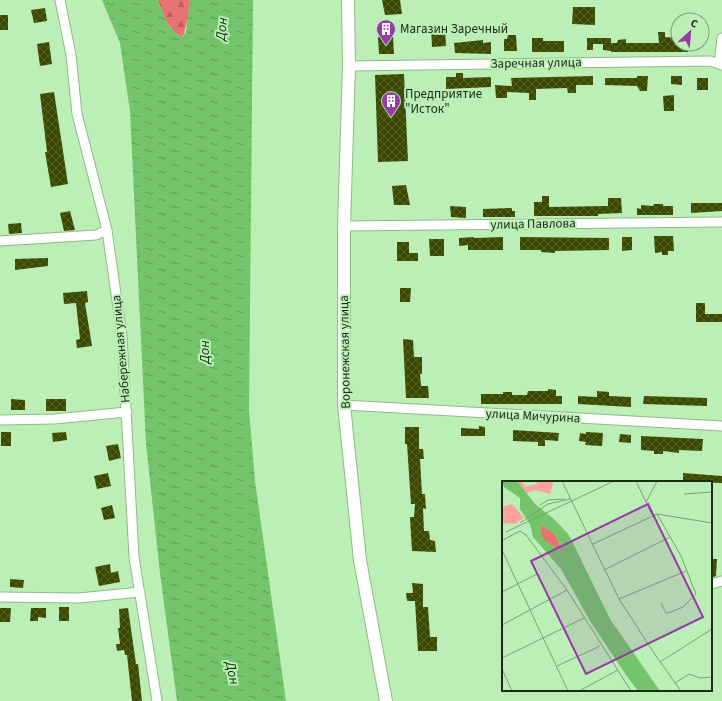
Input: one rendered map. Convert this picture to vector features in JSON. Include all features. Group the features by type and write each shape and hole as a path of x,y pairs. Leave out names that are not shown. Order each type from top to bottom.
{"street":[{"name":"Набережная улица","path":"60,0 71,56 78,114 107,230 122,336 134,557 157,701"},
{"name":"Воронежская улица","path":"348,0 349,66 344,226 344,406 360,560 386,701"},
{"path":"720,64 722,38"},
{"name":"Заречная улица","path":"349,66 710,61 720,64"},
{"name":"улица Павлова","path":"344,226 722,222"},
{"path":"0,241 96,235 107,230"},
{"name":"улица Мичурина","path":"344,406 722,426"},
{"path":"0,420 54,419 127,412"},
{"path":"0,597 79,598 140,592"}],"green space":[{"path":"158,0 190,0 188,18 183,37 178,35 170,27"}],"water":[{"name":"Дон","path":"102,0 158,0 170,27 178,35 183,37 186,31 190,0 253,0 249,410 255,481 286,701 177,701 160,573 146,444 130,111 120,43"}],"building":[{"path":"382,0 400,0 402,14 385,15"},
{"path":"573,7 595,7 595,25 572,24"},
{"path":"45,8 47,21 34,23 31,10"},
{"path":"0,15 8,15 8,30 0,30"},
{"path":"431,27 445,27 446,46 432,47"},
{"path":"658,32 665,32 665,37 670,37 670,52 611,52 603,50 603,44 593,44 593,50 587,50 587,38 611,38 611,43 617,43 618,40 626,39 626,43 659,43"},
{"path":"508,35 516,35 517,51 504,51 504,39 507,39"},
{"name":"Магазин Заречный","path":"393,36 394,54 379,54 378,37"},
{"path":"532,38 543,38 543,41 564,41 564,52 532,52"},
{"path":"483,40 483,43 491,42 491,54 455,53 454,43"},
{"path":"49,42 52,64 40,66 37,44"},
{"path":"456,73 463,73 463,78 491,77 491,87 446,89 446,77 456,77"},
{"name":"Предприятие \"Исток\"","path":"404,74 408,161 378,162 375,75"},
{"path":"593,76 593,85 576,85 576,93 568,93 567,88 536,89 536,100 529,100 529,93 507,92 507,98 496,98 495,85 512,86 511,78"},
{"path":"637,76 648,76 647,91 640,91 637,86 605,85 605,78 637,78"},
{"path":"671,76 682,76 682,85 671,84"},
{"path":"697,78 708,78 708,90 697,90"},
{"path":"54,92 68,184 51,187 45,152 47,152 40,94"},
{"path":"674,95 674,111 664,111 663,96"},
{"path":"406,185 410,205 394,205 392,186"},
{"path":"542,196 549,196 549,207 608,206 608,198 621,198 622,213 598,214 598,216 534,216 534,202 542,202"},
{"path":"691,203 722,203 722,211 691,213"},
{"path":"654,204 673,206 673,215 637,215 637,208 641,209 641,205 653,206"},
{"path":"450,206 466,207 466,218 451,217"},
{"path":"512,208 512,211 515,211 515,217 483,217 483,209"},
{"path":"70,211 75,230 64,231 60,213"},
{"path":"21,223 22,233 9,234 8,224"},
{"path":"654,236 673,236 674,251 668,251 668,255 662,255 662,252 655,253"},
{"path":"503,237 503,250 468,250 468,245 459,246 459,238"},
{"path":"520,237 609,238 609,250 555,251 555,253 541,252 541,250 520,250"},
{"path":"622,237 632,237 632,250 622,251"},
{"path":"429,239 444,239 444,256 430,256"},
{"path":"397,242 409,242 409,253 418,253 418,261 397,261"},
{"path":"48,258 48,266 15,270 15,259"},
{"path":"400,288 411,288 410,302 400,302"},
{"path":"87,291 88,302 85,303 92,346 77,348 76,340 80,339 76,303 64,304 63,293"},
{"path":"696,303 705,303 705,314 722,314 722,322 696,322"},
{"path":"403,339 413,340 414,357 422,357 422,374 420,374 421,386 428,386 429,398 406,398"},
{"path":"548,389 556,390 556,396 562,396 562,404 481,404 481,394 503,394 503,392 512,392 512,395 527,395 528,391 548,391"},
{"path":"597,391 609,392 609,396 631,397 631,407 578,404 578,396 597,397"},
{"path":"644,396 707,398 707,406 643,404"},
{"path":"11,399 25,400 25,410 11,410"},
{"path":"46,399 66,399 66,411 46,411"},
{"path":"479,426 485,427 485,436 461,436 461,428 479,429"},
{"path":"405,427 419,427 419,449 423,449 424,459 420,459 422,494 425,494 426,509 423,508 424,531 429,531 430,540 435,541 436,552 412,551 410,517 414,517 415,504 411,504 407,444 405,444"},
{"path":"513,430 559,433 558,441 545,440 545,446 538,446 538,442 513,441"},
{"path":"1,432 11,432 11,446 1,446"},
{"path":"66,432 67,440 53,442 52,433"},
{"path":"586,432 603,433 602,446 585,445 586,442 579,441 580,433 586,434"},
{"path":"620,434 631,435 631,443 619,442"},
{"path":"641,436 703,439 702,451 679,450 679,453 663,451 663,454 654,454 654,451 641,450"},
{"path":"118,444 121,458 109,461 106,446"},
{"path":"108,473 111,486 97,489 94,476"},
{"path":"683,473 722,476 722,483 712,483 712,481 683,480"},
{"path":"112,505 115,518 104,520 101,508"},
{"path":"712,559 717,559 716,576 712,578"},
{"path":"110,564 111,573 118,571 120,582 99,586 95,567"},
{"path":"10,579 24,580 23,588 10,587"},
{"path":"412,583 423,584 423,607 428,607 430,637 437,637 437,651 418,651 415,601 407,601 406,593 413,593"},
{"path":"59,607 69,607 69,621 59,621"},
{"path":"0,608 11,608 10,622 0,622"},
{"path":"31,608 46,608 46,618 38,617 38,621 30,621"},
{"path":"128,608 136,664 138,664 142,701 132,701 127,655 125,655 124,650 117,651 116,644 120,644 118,628 120,628 119,609"}],"place":[{"name":"Магазин Заречный","path":"386,46"},
{"name":"Предприятие \"Исток\"","path":"391,118"}]}
